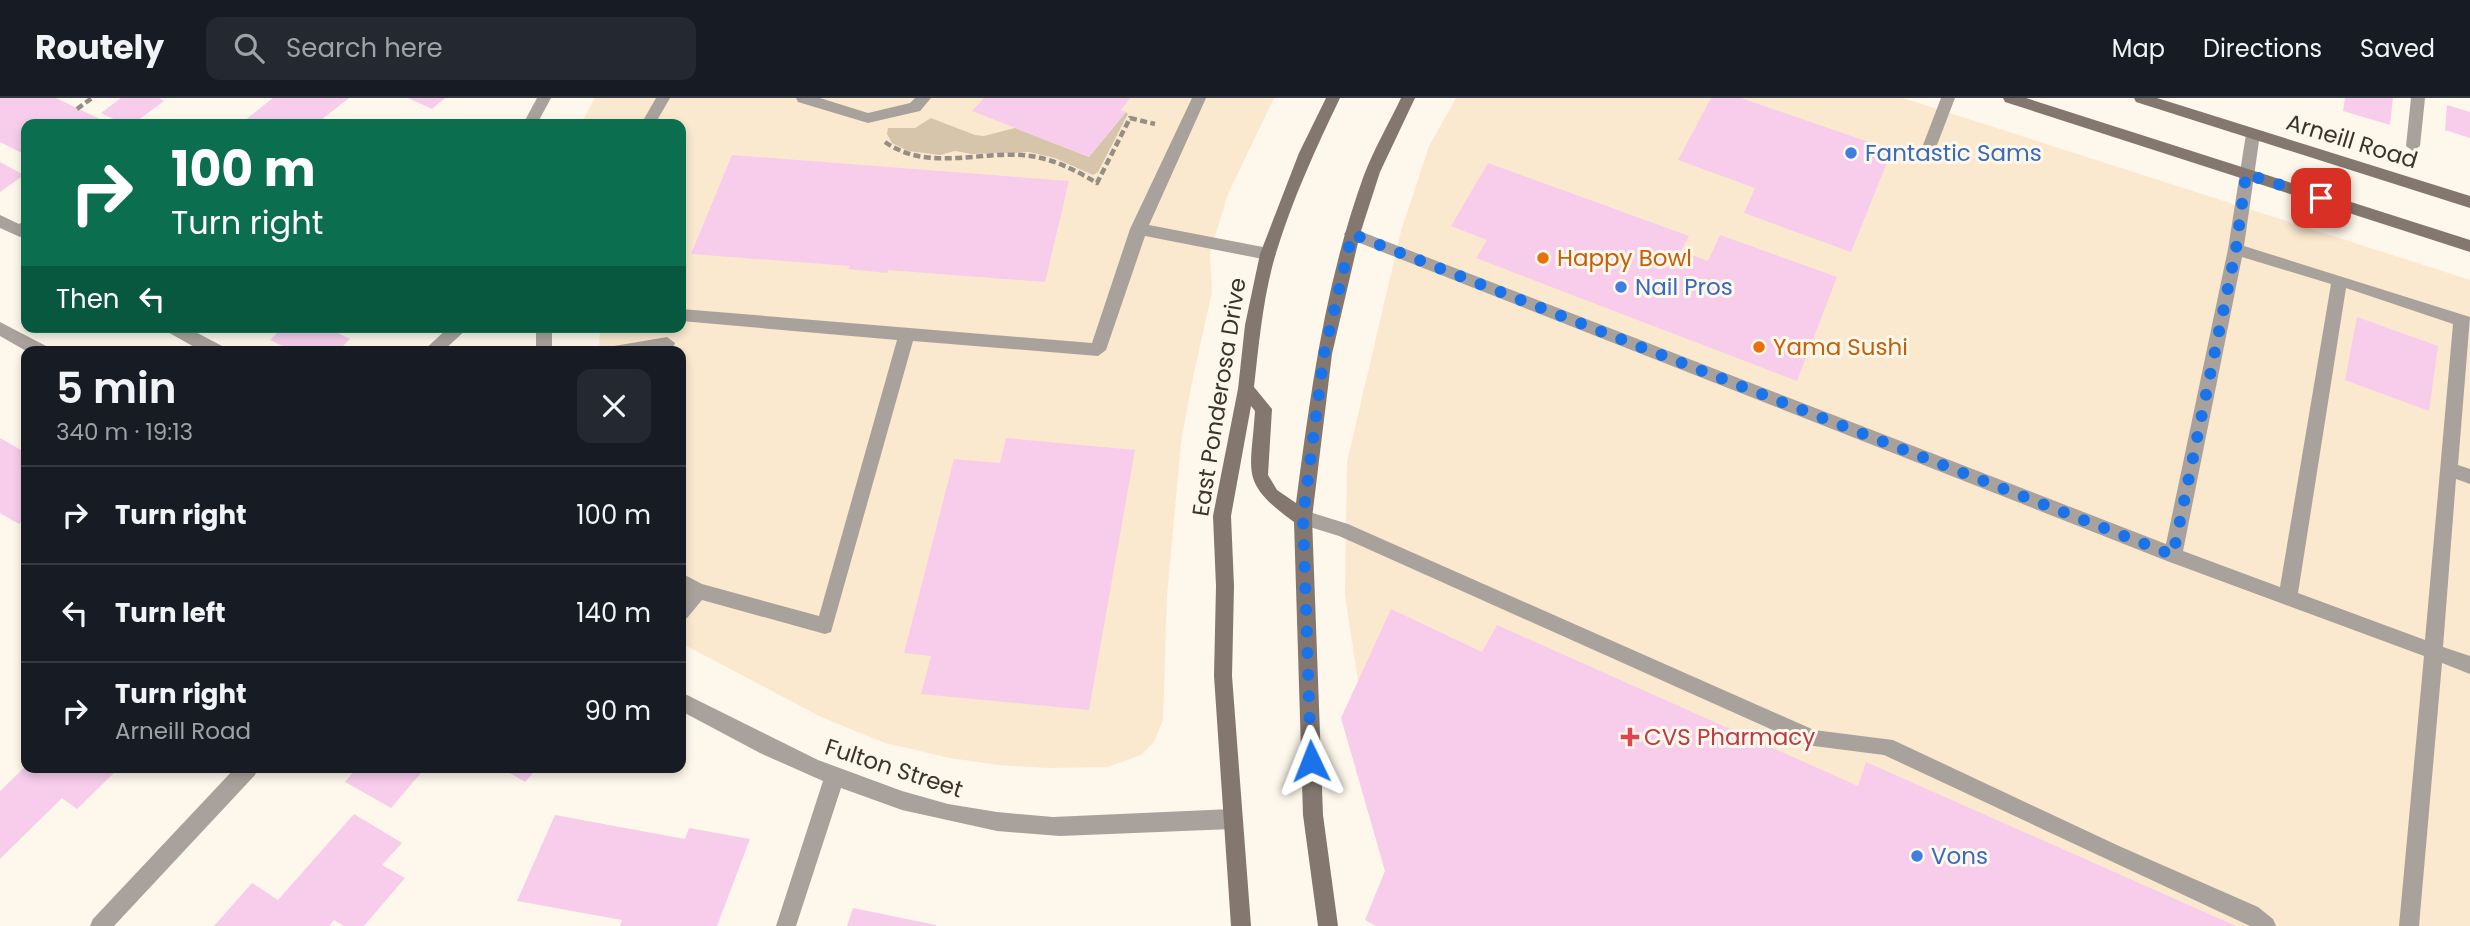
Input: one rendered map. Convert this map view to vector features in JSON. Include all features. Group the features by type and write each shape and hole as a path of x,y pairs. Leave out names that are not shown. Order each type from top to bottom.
{"main road":[{"name":"East Ponderosa Drive","path":"1241,926 1223,676 1225,586 1222,516 1245,388 1253,325 1268,254 1306,153 1334,98"},
{"path":"1328,926 1313,815 1303,517 1324,354 1352,234 1373,172 1408,98"},
{"path":"2010,98 2470,246"},
{"name":"Arneill Road","path":"2141,98 2470,202"},
{"path":"1245,388 1264,409 1259,476 1271,495 1303,517"}],"street":[{"path":"533,119 544,98"},
{"path":"651,119 663,98"},
{"path":"803,98 869,118 915,107 924,98"},
{"path":"686,316 907,332 1098,350 1138,229 1199,98"},
{"path":"1930,145 1948,98"},
{"path":"2413,146 2418,98"},
{"path":"2173,555 2236,249 2253,134"},
{"path":"0,220 21,230"},
{"path":"1138,229 1268,254"},
{"path":"1352,234 2173,555 2470,665"},
{"path":"2236,249 2339,279 2465,322 2447,468 2435,651 2409,926"},
{"path":"2288,596 2339,279"},
{"path":"0,328 32,346"},
{"path":"686,584 698,591 825,626 907,332"},
{"path":"183,333 207,346"},
{"path":"437,346 454,333"},
{"path":"643,346 668,341"},
{"path":"2447,468 2470,477"},
{"path":"1303,517 1342,529 1813,738 1886,746 2076,836 2251,914 2266,926"},
{"path":"686,606 698,591"},
{"name":"Fulton Street","path":"686,704 745,737 834,779 935,812 1047,827 1232,820"},
{"path":"100,926 243,773"},
{"path":"786,926 834,779"}],"path":[{"path":"77,108 91,98"},
{"path":"886,115 883,138 889,146 900,152 952,158 1024,155 1058,163 1097,183 1130,118 1163,125"}],"shaded area":[{"path":"595,98 1274,98 1228,194 1210,253 1212,292 1181,443 1167,596 1163,720 1154,742 1141,755 1108,767 1048,768 950,758 885,743 821,717 686,646 686,346 599,346 600,333 686,333 686,119 584,119"},
{"path":"1456,98 1903,98 2470,280 2470,926 1395,926 1345,595 1347,462 1401,231 1429,146"},
{"path":"1126,112 1128,114 1098,172 1093,175 1055,158 1029,152 972,154 955,151 940,155 908,151 892,143 887,134 888,128 915,128 931,118 975,135 984,136 1015,128 1089,157"}],"building":[{"path":"0,98 56,98 100,119 21,119 21,152 0,142"},
{"path":"121,98 159,98 164,101 140,119 114,119 101,113"},
{"path":"273,98 349,98 322,119 246,119"},
{"path":"408,98 445,98 432,109"},
{"path":"984,98 1130,98 1121,110 1126,112 1089,157 972,111"},
{"path":"1711,98 1741,98 1892,150 1851,252 1744,213 1755,188 1678,160"},
{"path":"2345,98 2393,98 2390,125 2343,111"},
{"path":"2447,105 2470,112 2470,138 2445,130"},
{"path":"732,155 1069,181 1045,282 888,270 887,273 848,269 850,266 691,254"},
{"path":"0,162 21,173 21,177 0,192"},
{"path":"1488,163 1689,236 1681,251 1708,261 1720,235 1837,277 1797,381 1476,258 1487,240 1451,226"},
{"path":"2357,317 2438,346 2429,411 2345,380"},
{"path":"277,333 338,333 350,339 343,346 282,346 270,340"},
{"path":"0,438 21,450 21,522 19,524 0,513"},
{"path":"1006,438 1135,450 1089,710 921,694 931,656 904,653 954,459 1000,463"},
{"path":"1391,609 1482,652 1497,625 1858,786 1866,762 2236,926 1376,926 1365,920 1385,871 1341,718"},
{"path":"21,771 21,773 114,773 77,809 62,798 0,859 0,791"},
{"path":"353,773 421,773 391,808 345,782"},
{"path":"510,773 533,773 525,782"},
{"path":"354,814 402,843 382,865 405,878 364,926 344,926 334,920 329,926 214,926 252,883 278,900"},
{"path":"555,815 685,839 689,828 750,839 717,926 620,926 622,920 517,901"},
{"path":"853,908 936,925 936,926 847,926"}],"place":[{"name":"Fantastic Sams","path":"1851,153"},
{"name":"Happy Bowl","path":"1543,258"},
{"name":"Nail Pros","path":"1621,287"},
{"name":"Yama Sushi","path":"1759,347"},
{"name":"CVS Pharmacy","path":"1630,737"},
{"name":"Vons","path":"1917,856"}],"route":[{"path":"1311,761 1303,517 1324,354 1352,234 2173,555 2236,249 2246,174 2321,198"}]}
